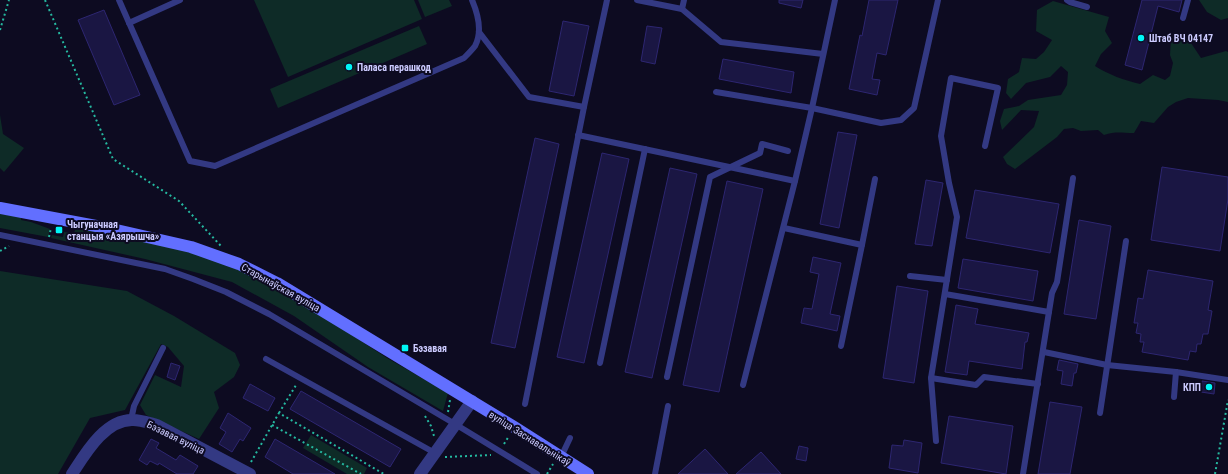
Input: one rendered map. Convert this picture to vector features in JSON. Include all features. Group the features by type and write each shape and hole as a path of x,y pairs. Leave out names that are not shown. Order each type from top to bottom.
{"main road":[{"name":"Старынаўская вуліца","path":"0,208 196,248 239,264 277,283 472,401"},
{"name":"вуліца Заснавальнікаў","path":"472,401 588,474"}],"street":[{"path":"420,474 472,401"},
{"path":"72,474 86,453 106,431 122,422 131,420"},
{"name":"Бэзавая вуліца","path":"131,420 144,421 157,425 248,473"}],"lane":[{"path":"119,0 190,161 215,166 464,58 475,46 479,32 478,15 472,0"},
{"path":"129,23 180,0"},
{"path":"525,404 578,135 608,0"},
{"path":"637,0 682,10 722,42 824,54"},
{"path":"682,10 684,0"},
{"path":"743,385 784,228 835,0"},
{"path":"716,92 812,108 881,122 902,120 914,108 938,0"},
{"path":"1067,0 1087,7"},
{"path":"1183,18 1188,0"},
{"path":"479,32 529,96 584,107"},
{"path":"936,441 931,378 957,217 949,183 941,136 950,78 998,88 984,146"},
{"path":"578,135 795,181"},
{"path":"667,377 710,177 760,153 762,144 788,151"},
{"path":"600,363 645,149"},
{"path":"1023,474 1044,352 1052,293 1057,282 1073,178"},
{"path":"841,346 875,179"},
{"path":"784,228 862,245"},
{"path":"0,235 152,266 188,277 241,299 456,424 536,474"},
{"path":"1100,413 1126,241"},
{"path":"910,276 947,280"},
{"path":"945,294 1049,312"},
{"path":"131,420 134,406 163,348"},
{"path":"1044,352 1107,365 1176,372 1228,380"},
{"path":"266,360 435,453"},
{"path":"1174,397 1176,372"},
{"path":"931,378 976,385 984,377 1038,384"},
{"path":"655,474 668,406"},
{"path":"561,457 570,438"}],"path":[{"path":"0,30 9,0"},
{"path":"45,0 113,159 179,201 226,251"},
{"path":"248,473 272,425 297,383"},
{"path":"1215,474 1228,400"},
{"path":"279,413 384,474"},
{"path":"425,415 433,431 435,453 493,454"},
{"path":"272,425 361,474"}],"green space":[{"path":"254,0 414,0 422,19 288,77"},
{"path":"418,0 449,0 452,6 425,17"},
{"path":"1199,0 1228,0 1228,18 1221,20 1207,12"},
{"path":"1053,1 1109,17 1105,31 1112,43 1101,54 1095,66 1111,75 1128,81 1140,84 1153,75 1165,80 1170,76 1173,63 1170,55 1171,38 1179,41 1189,40 1201,58 1226,51 1228,52 1228,102 1188,98 1176,102 1168,107 1154,123 1141,121 1134,133 1115,133 1104,135 1098,130 1081,131 1073,128 1064,129 1057,137 1015,169 1007,164 1003,157 1034,127 1039,111 1021,110 1002,130 1000,121 1004,109 1019,106 1028,100 1061,95 1067,85 1068,72 1061,66 1050,77 1026,83 1011,99 1006,93 1008,79 1019,72 1022,58 1036,59 1044,52 1052,40 1036,31 1037,10"},
{"name":"Паласа перашкод","path":"419,26 427,44 278,108 270,89"},
{"path":"0,115 3,134 24,148 4,172 0,168"},
{"path":"0,214 21,217 21,220 50,229 48,237 0,228"},
{"path":"76,227 190,252 225,264 261,279 324,317 387,358 448,393 443,411 368,367 294,316 232,282 145,259 51,238 52,235 63,237 64,232 74,233"},
{"path":"0,271 127,291 174,316 235,353 240,365 234,377 214,392 219,408 199,439 146,415 140,405 155,375 181,387 184,366 168,347 161,344 125,410 90,418 58,474 0,474"},
{"path":"311,435 367,468 364,474 347,474 303,448"}],"building":[{"path":"779,0 803,0 801,8 779,3"},
{"path":"869,0 898,0 886,55 877,53 872,79 880,80 877,95 849,89"},
{"name":"Штаб ВЧ 04147","path":"1142,0 1182,0 1179,12 1158,6 1142,70 1125,65"},
{"path":"104,10 140,95 114,105 78,20"},
{"path":"563,21 589,26 574,96 549,91"},
{"path":"647,26 662,28 655,64 641,61"},
{"path":"723,59 794,72 791,93 719,79"},
{"path":"838,132 857,135 839,228 820,224"},
{"path":"535,138 559,144 515,348 491,343"},
{"path":"602,153 629,159 584,363 557,357"},
{"path":"1162,167 1228,177 1228,199 1220,251 1151,240"},
{"path":"670,168 697,174 652,378 625,372"},
{"path":"926,180 943,183 932,246 915,244"},
{"path":"727,181 763,189 719,392 683,385"},
{"path":"975,190 1059,204 1050,253 966,238"},
{"path":"1079,220 1111,226 1096,319 1064,314"},
{"path":"813,257 841,263 830,314 840,316 837,331 801,323 804,308 812,309 819,274 810,272"},
{"path":"963,259 1038,271 1033,301 958,288"},
{"path":"1148,270 1213,281 1208,310 1212,311 1208,334 1203,334 1201,344 1197,344 1196,352 1190,351 1188,360 1142,352 1144,342 1140,342 1141,334 1136,333 1138,323 1134,323 1138,298 1143,299"},
{"path":"897,286 928,291 914,383 883,378"},
{"path":"956,305 978,309 975,324 1029,333 1027,342 1025,342 1022,369 969,361 967,375 945,372"},
{"path":"1059,360 1078,364 1076,373 1074,373 1072,386 1061,384 1063,371 1057,370"},
{"path":"171,363 180,366 175,380 167,377"},
{"name":"КПП","path":"1202,381 1215,383 1214,394 1201,392"},
{"path":"250,384 275,398 268,411 243,398"},
{"path":"301,391 401,449 390,467 290,409"},
{"path":"1050,402 1082,407 1070,474 1038,474"},
{"path":"228,413 251,428 243,441 240,439 232,452 219,444 226,432 220,428"},
{"path":"949,416 1013,426 1006,474 941,463"},
{"path":"151,439 159,443 156,448 176,460 180,455 198,466 193,474 177,474 159,463 158,465 150,461 147,465 139,460"},
{"path":"275,439 335,474 293,474 265,457"},
{"path":"904,440 922,443 918,473 889,468 892,445 903,446"},
{"path":"799,446 808,448 806,461 796,459"},
{"path":"705,449 728,474 678,474"},
{"path":"761,452 781,474 736,474"}],"place":[{"name":"Штаб ВЧ 04147","path":"1141,38"},
{"name":"Паласа перашкод","path":"349,67"},
{"name":"Чыгуначная станцыя «Азярышча»","path":"59,230"},
{"name":"Бэзавая","path":"405,348"},
{"name":"КПП","path":"1209,387"}]}
